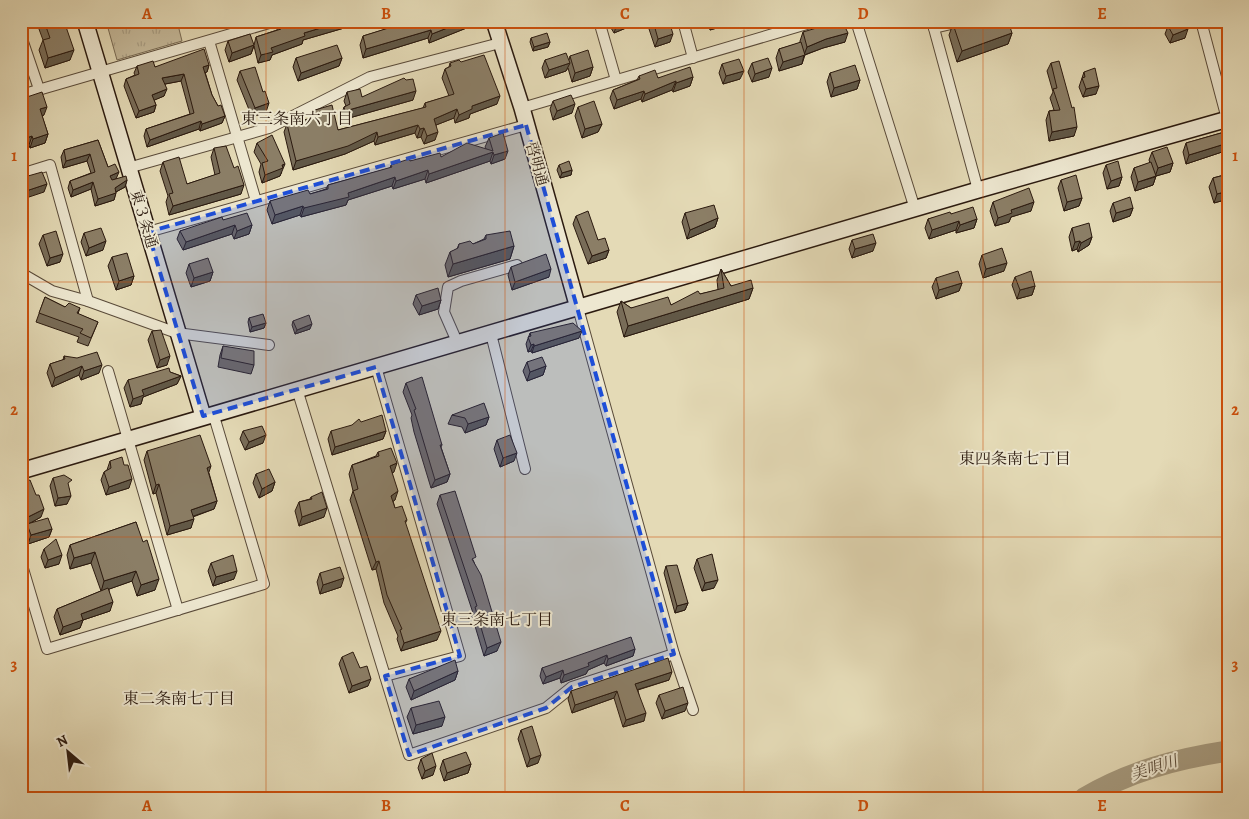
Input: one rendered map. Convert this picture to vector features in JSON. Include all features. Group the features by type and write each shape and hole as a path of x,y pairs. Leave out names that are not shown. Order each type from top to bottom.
{"street":[{"name":"東３条通","path":"85,21 177,333 208,414"},
{"path":"21,94 100,73 276,21"},
{"name":"啓明通","path":"494,21 522,108 578,308"},
{"path":"599,21 616,80"},
{"path":"682,21 693,58"},
{"path":"522,108 817,21"},
{"path":"856,21 915,209"},
{"path":"964,21 933,25 978,190"},
{"path":"21,471 208,414 458,344 978,190 1227,119 1200,21"},
{"path":"21,36 39,89"},
{"path":"209,41 256,201"},
{"path":"128,168 269,128 370,78 500,43"},
{"path":"148,232 526,125"},
{"path":"21,174 50,165 88,301"},
{"path":"458,344 444,312 448,287 460,281 517,265"},
{"path":"21,273 52,291 88,301 177,333 269,346"},
{"path":"578,308 674,654 693,710"},
{"path":"490,334 525,469"},
{"path":"376,367 460,656 385,676"},
{"path":"108,371 178,610"},
{"path":"298,389 409,755 546,708 572,687 674,654"},
{"path":"21,562 46,649 264,584 208,414"}],"highlighted area":[{"path":"526,125 674,654 572,687 546,708 409,755 385,676 460,656 376,367 203,416 148,232"}],"green space":[{"path":"106,21 177,21 182,41 117,60"}],"building":[{"path":"44,21 64,21 74,50 48,58 43,40 50,38"},
{"path":"289,21 344,21 304,33 305,36 271,48 273,52 261,55 256,37 281,29 279,24"},
{"path":"397,21 465,21 432,34 431,30 366,49 363,36 398,25"},
{"path":"653,21 669,21 673,34 658,39"},
{"path":"842,21 848,33 807,47 803,32"},
{"path":"960,21 979,21 979,23 985,21 1008,21 1012,33 962,51 953,24"},
{"path":"1186,21 1188,29 1173,35 1168,26"},
{"path":"547,33 550,42 534,47 531,38"},
{"path":"250,34 254,45 232,53 228,41"},
{"path":"801,42 805,55 783,62 779,49"},
{"path":"337,45 342,58 301,73 296,58"},
{"path":"204,49 209,65 203,67 212,95 218,106 221,105 225,116 202,124 201,121 150,140 146,129 194,113 184,74 162,78 167,89 152,95 156,105 139,111 126,79 139,74 137,66 153,61 155,67"},
{"path":"588,50 593,67 575,73 570,56"},
{"path":"566,53 570,63 549,70 545,60"},
{"path":"484,55 500,96 472,106 472,109 459,115 457,109 434,119 438,132 427,136 424,128 420,129 418,125 378,137 377,132 348,146 296,161 287,124 317,117 315,110 332,105 338,130 426,107 425,103 454,94 445,69 451,66 450,63 459,60 461,62"},
{"path":"768,58 772,68 755,74 752,63"},
{"path":"739,59 744,71 726,76 722,64"},
{"path":"1059,61 1072,108 1074,107 1077,127 1052,132 1049,111 1060,110 1053,89 1057,88 1051,63"},
{"path":"855,65 860,80 834,88 830,73"},
{"path":"255,67 263,92 265,91 269,103 255,108 240,71"},
{"path":"690,67 693,77 676,83 676,81 645,94 644,91 617,100 613,90 640,79 639,76 655,70 658,78"},
{"path":"1095,68 1099,86 1086,89 1082,78 1085,77 1084,72"},
{"path":"404,78 406,80 413,79 416,91 345,111 344,107 350,104 347,92 360,89 362,97"},
{"path":"42,92 47,107 40,109 48,134 33,139 32,136 21,140 21,99"},
{"path":"571,95 575,104 557,111 553,101"},
{"path":"594,101 602,124 585,129 578,107"},
{"path":"1228,131 1228,143 1189,155 1186,143"},
{"path":"503,133 508,151 494,155 493,152 429,174 428,170 396,181 395,177 348,193 349,197 304,208 303,206 275,215 270,201 308,190 310,194 328,189 328,185 392,167 391,165 409,159 410,161 440,153 441,157 467,143 493,151 489,138"},
{"path":"272,135 285,164 282,165 283,168 265,175 262,163 268,161 257,143"},
{"path":"98,140 108,167 115,164 119,172 110,176 112,180 126,176 127,180 115,188 116,193 98,199 93,182 73,190 70,181 95,172 90,154 66,161 64,150"},
{"path":"226,146 234,168 238,166 244,185 173,206 169,194 173,193 163,162 179,157 187,184 220,173 214,148"},
{"path":"1167,147 1173,163 1158,168 1152,152"},
{"path":"569,161 572,170 562,173 559,165"},
{"path":"1118,161 1122,177 1111,181 1106,165"},
{"path":"1151,162 1156,176 1138,182 1134,168"},
{"path":"42,172 47,184 26,191 27,195 21,197 21,178"},
{"path":"1228,174 1228,191 1217,194 1213,178"},
{"path":"1076,175 1082,198 1067,202 1061,180"},
{"path":"1029,188 1034,202 1011,210 1012,213 998,218 993,202"},
{"path":"1130,197 1133,208 1116,213 1113,203"},
{"path":"714,205 718,218 690,230 685,213"},
{"path":"973,207 977,219 960,225 959,221 932,230 928,219"},
{"path":"588,211 598,240 605,238 609,250 592,256 576,216"},
{"path":"247,213 252,225 237,231 235,225 186,242 180,231 222,217 223,220"},
{"path":"1089,223 1092,237 1081,243 1080,241 1075,242 1072,228"},
{"path":"101,228 106,241 89,248 84,233"},
{"path":"56,231 63,254 50,258 43,235"},
{"path":"510,231 514,246 453,264 450,252 458,248 459,244 470,241 473,244 486,239 486,235"},
{"path":"873,234 876,243 855,249 852,240"},
{"path":"1002,248 1007,263 986,269 982,255"},
{"path":"127,253 134,276 119,281 112,257"},
{"path":"546,254 551,269 515,282 511,267"},
{"path":"208,258 213,272 194,278 189,264"},
{"path":"721,269 731,286 751,280 753,288 628,326 621,301 631,308 668,297 671,305 698,291 700,294 724,288"},
{"path":"958,271 962,283 939,290 936,278"},
{"path":"1031,271 1035,286 1020,290 1015,277"},
{"path":"21,282 25,284 21,290"},
{"path":"438,288 441,300 422,306 416,295"},
{"path":"45,297 65,307 69,303 80,308 77,313 98,322 91,338 80,333 83,329 39,313"},
{"path":"263,314 266,323 252,327 249,318"},
{"path":"309,315 312,324 297,330 293,321"},
{"path":"573,323 582,331 534,346 534,344 531,345 528,337 531,336 530,333"},
{"path":"161,330 170,356 160,360 152,331"},
{"path":"223,346 254,351 254,365 221,358"},
{"path":"97,352 102,365 84,371 82,366 55,378 50,364 65,359 64,356 77,358"},
{"path":"542,357 546,366 530,372 527,362"},
{"path":"169,368 170,372 181,376 142,390 144,395 133,399 128,380"},
{"path":"422,377 442,445 440,445 450,474 435,480 414,410 416,409 406,383"},
{"path":"484,403 489,417 468,424 465,418 452,415"},
{"path":"382,415 386,431 335,447 331,431 352,425 359,419 361,422"},
{"path":"262,426 266,435 249,442 243,431"},
{"path":"200,435 211,466 207,468 217,501 191,510 194,519 170,526 159,484 156,485 147,451"},
{"path":"510,435 517,453 503,458 497,440"},
{"path":"391,448 397,463 390,466 398,491 391,496 395,508 402,506 407,520 405,521 441,631 404,643 400,630 402,629 387,595 379,561 376,562 353,491 358,489 352,465 379,456 378,452"},
{"path":"122,457 124,465 128,465 132,479 109,487 104,472 111,468 110,461"},
{"path":"269,469 275,482 262,489 256,474"},
{"path":"64,475 72,480 68,483 71,496 58,498 53,478"},
{"path":"30,480 36,495 39,495 44,509 26,518 21,501 21,483"},
{"path":"455,491 476,557 472,559 481,575 501,642 487,648 475,607 477,606 440,495"},
{"path":"322,492 327,508 302,517 299,502 312,499 311,497"},
{"path":"48,518 52,529 31,535 27,524"},
{"path":"136,522 143,542 147,540 159,579 141,585 136,571 104,581 95,552 74,558 70,545"},
{"path":"56,539 62,555 48,560 44,549"},
{"path":"712,554 718,580 705,583 697,559"},
{"path":"233,555 237,571 216,577 211,563"},
{"path":"677,565 688,603 677,606 666,566"},
{"path":"340,567 344,578 323,585 320,573"},
{"path":"108,588 113,602 81,614 83,620 63,627 57,609"},
{"path":"631,637 635,649 608,659 607,655 588,663 589,666 564,675 563,670 546,677 542,668"},
{"path":"353,652 360,668 367,666 371,679 352,686 342,657"},
{"path":"668,658 672,672 635,684 646,713 626,720 617,691 575,705 571,691"},
{"path":"455,660 458,671 414,691 409,679"},
{"path":"683,687 688,703 665,711 659,695"},
{"path":"439,701 445,717 416,725 411,708"},
{"path":"532,726 541,755 530,759 521,730"},
{"path":"466,752 471,764 447,773 443,760"},
{"path":"432,753 436,766 425,771 421,759"}],"waterway":[{"name":"美唄川","path":"1084,798 1119,780 1154,767 1228,751"}],"district":[{"name":"東三条南六丁目","path":"297,119"},
{"name":"東四条南七丁目","path":"1015,459"},
{"name":"東三条南七丁目","path":"497,620"},
{"name":"東二条南七丁目","path":"179,699"}]}
